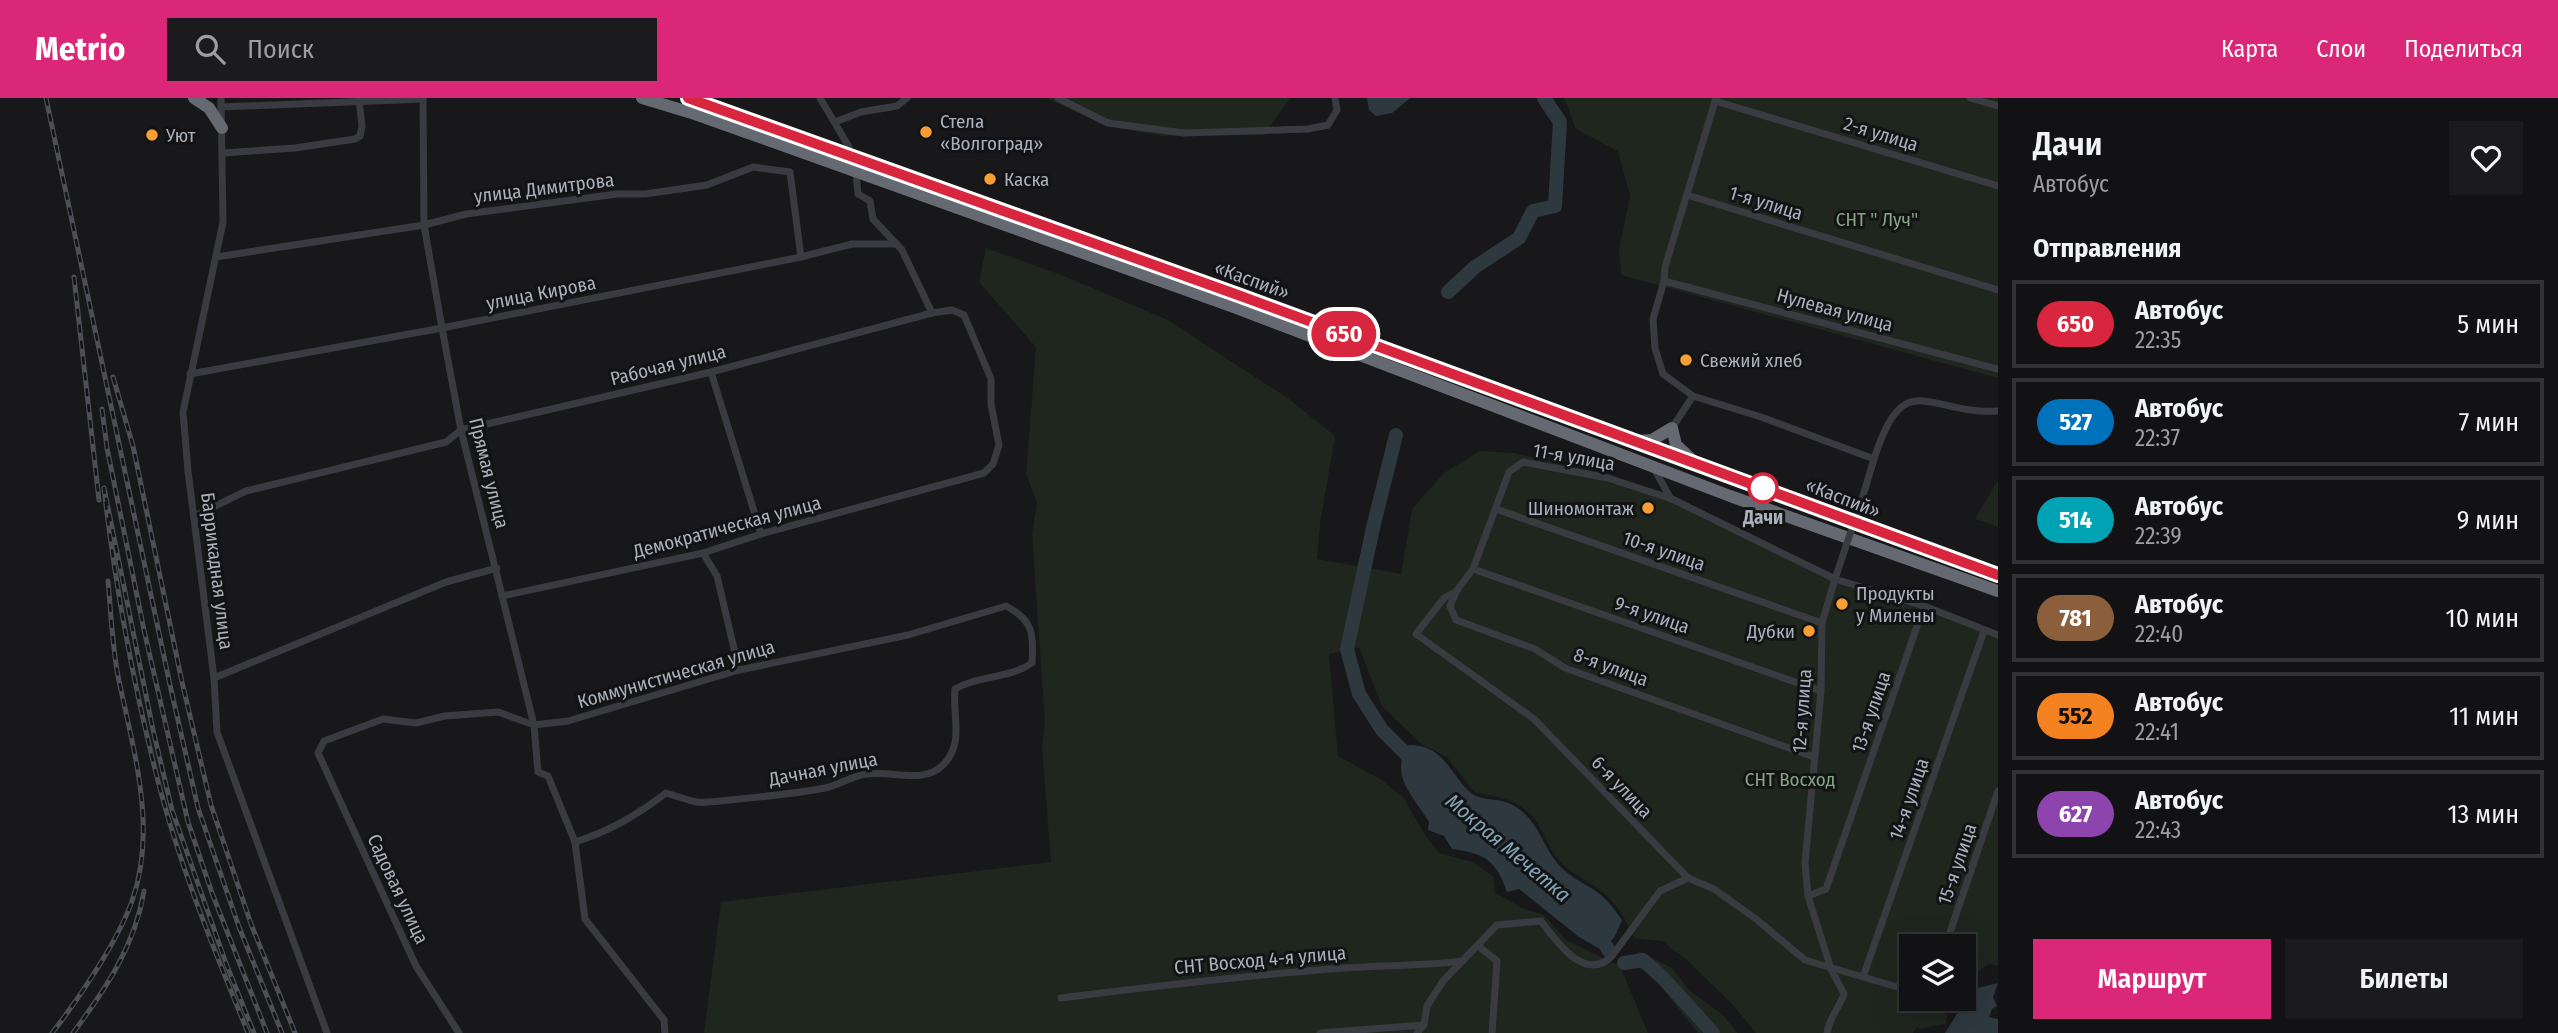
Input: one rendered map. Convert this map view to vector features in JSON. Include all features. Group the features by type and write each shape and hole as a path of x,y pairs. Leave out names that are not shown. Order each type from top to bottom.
{"highway":[{"path":"194,98 209,108 222,128"},
{"name":"«Каспий»","path":"642,98 695,114 1234,307 1730,496 1998,591"},
{"name":"«Каспий»","path":"688,98 847,151 859,158 1998,575"},
{"path":"1637,441 1653,440 1672,428 1676,445 1693,462"}],"street":[{"name":"Баррикадная улица","path":"221,98 223,222 183,412 218,732 327,1033"},
{"path":"221,107 423,98"},
{"name":"Прямая улица","path":"423,98 424,225 461,430 534,725 538,772 548,776 575,842"},
{"path":"820,98 835,122 847,151"},
{"path":"835,122 861,112 897,106 907,98"},
{"path":"1058,98 1108,122 1184,133 1308,129 1328,125 1337,110 1335,98"},
{"path":"1970,98 1998,106"},
{"path":"1716,99 1665,267 1664,281 1653,320 1655,348 1663,374 1693,396 1761,417 1874,460"},
{"name":"2-я улица","path":"1716,99 1998,186"},
{"path":"223,153 295,148 355,139 360,136 362,126 359,100"},
{"name":"улица Димитрова","path":"216,257 424,225 466,214 707,185 754,167 790,172 801,257"},
{"path":"856,173 858,194 870,201 873,219 902,250 932,313"},
{"name":"1-я улица","path":"1687,195 1998,290"},
{"name":"улица Кирова","path":"190,374 442,328 801,257 852,244 897,244"},
{"name":"Нулевая улица","path":"1664,281 1998,369"},
{"name":"Рабочая улица","path":"194,516 246,491 446,442 461,430 711,372 952,310 964,315 991,379 991,404 999,445 993,464 984,473 958,482"},
{"path":"711,372 761,534"},
{"path":"1672,428 1693,396"},
{"name":"12-я улица","path":"1827,1033 1828,1023 1844,994 1831,969 1808,896 1805,863 1821,691 1822,623 1874,460 1887,424 1899,406 1918,400 1998,411"},
{"name":"11-я улица","path":"1473,569 1509,472 1523,462 1608,478 1672,499 1835,579 1924,606 1998,635"},
{"path":"1653,467 1672,499"},
{"name":"Демократическая улица","path":"502,596 703,553 761,534 958,482"},
{"name":"10-я улица","path":"1496,509 1822,623"},
{"path":"703,553 717,576 739,670"},
{"path":"214,678 446,582 497,568"},
{"path":"1458,590 1473,569"},
{"name":"9-я улица","path":"1473,569 1821,691"},
{"name":"8-я улица","path":"1458,590 1450,606 1457,620 1535,649 1565,668 1814,757"},
{"name":"6-я улица","path":"1458,590 1444,598 1416,634 1534,719 1688,878 1714,890 1756,919 1805,960 1863,977"},
{"name":"Коммунистическая улица","path":"318,753 324,741 383,719 416,723 445,716 498,712 534,725 568,721 739,670 908,635 1006,606 1019,613 1028,623 1033,640"},
{"name":"13-я улица","path":"1808,896 1826,889 1924,606"},
{"name":"14-я улица","path":"1863,977 1984,631"},
{"name":"Дачная улица","path":"575,842 614,828 636,816 666,793 699,802 828,788 863,774 886,772 913,776 930,775 944,765 955,747 958,727 955,689 966,682 1021,671 1032,663 1033,640"},
{"name":"Садовая улица","path":"318,753 416,966 459,1033"},
{"name":"15-я улица","path":"1949,934 1998,791"},
{"path":"575,842 585,919 664,1020 665,1033"},
{"path":"1417,1033 1424,1025 1427,1006 1443,981 1497,925 1541,920 1558,944 1579,962 1597,967 1605,964 1612,956 1661,891 1688,878"},
{"path":"1478,946 1497,961 1492,1033"},
{"name":"СНТ Восход 4-я улица","path":"1061,998 1238,977 1348,967 1432,965 1463,961"},
{"path":"1863,977 1899,988"},
{"path":"1320,1033 1424,1025"}],"green space":[{"path":"1046,98 1290,98 1264,135 1163,136 1106,126"},
{"name":"СНТ \" Луч\"","path":"1564,98 1998,98 1998,378 1621,275 1619,249 1630,196 1618,151 1576,129"},
{"name":"СНТ Восход","path":"986,248 1059,274 1168,320 1289,399 1335,436 1317,559 1401,574 1412,509 1444,473 1480,451 1514,453 1606,474 1674,497 1826,573 1998,632 1998,965 1988,964 1976,973 1976,934 1899,934 1899,1011 1948,1011 1946,1024 1918,1029 1917,1026 1913,1033 1756,1033 1733,1005 1687,960 1662,941 1634,938 1611,900 1557,858 1528,812 1509,801 1474,792 1447,757 1421,744 1382,706 1359,647 1329,654 1338,756 1380,779 1403,797 1439,853 1472,862 1493,876 1495,893 1522,908 1544,915 1566,940 1620,966 1648,1033 704,1033 721,902 1051,862 1042,746 1045,723 1032,534 1037,502 1026,474 1036,347 979,282"},
{"path":"1998,480 1998,527 1975,519"},
{"path":"1638,951 1672,968 1690,991 1723,1015 1738,1033 1698,1033 1658,983 1637,966"}],"water":[{"path":"1367,98 1410,98 1392,113 1376,116 1369,110"},
{"path":"1409,745 1421,746 1438,755 1474,795 1511,804 1526,815 1558,865 1601,895 1622,920 1614,938 1600,949 1579,937 1519,889 1507,892 1498,872 1487,860 1473,853 1452,849 1444,836 1428,830 1429,822 1402,775 1403,756"},
{"path":"1998,983 1993,997 1997,1006 1992,1009 1989,1017 1998,1019 1998,1033 1945,1033 1957,1014 1976,1011 1978,988"}],"waterway":[{"name":"Мокрая Мечетка","path":"1448,292 1475,267 1519,238 1533,211 1555,206 1560,122 1544,98"},
{"name":"Мокрая Мечетка","path":"1396,435 1347,649 1359,694 1382,730 1418,766"},
{"name":"Мокрая Мечетка","path":"1597,930 1609,951"},
{"name":"Мокрая Мечетка","path":"1624,963 1643,960 1713,1033"}],"railway":[{"path":"46,98 198,808 239,927 282,1033"},
{"path":"74,277 99,500"},
{"path":"113,377 133,446 182,682 211,805 251,924 295,1033"},
{"path":"102,409 107,448 144,630 188,822 212,893 267,1033"},
{"path":"248,1033 186,875 157,777 126,633 104,488 172,810 227,966 254,1033"},
{"path":"52,1033 85,987 126,917 139,873 143,845 140,789 116,664 108,581"},
{"path":"73,1033 117,967 134,930 144,891"}],"bus line":[{"name":"650","path":"688,98 1238,295 1998,575"}],"place":[{"name":"Стела «Волгоград»","path":"926,132"},
{"name":"Уют","path":"152,135"},
{"name":"Каска","path":"990,179"},
{"name":"Свежий хлеб","path":"1686,360"},
{"name":"Дачи","path":"1763,488"},
{"name":"Шиномонтаж","path":"1648,508"},
{"name":"Продукты у Милены","path":"1842,604"},
{"name":"Дубки","path":"1809,631"}]}
